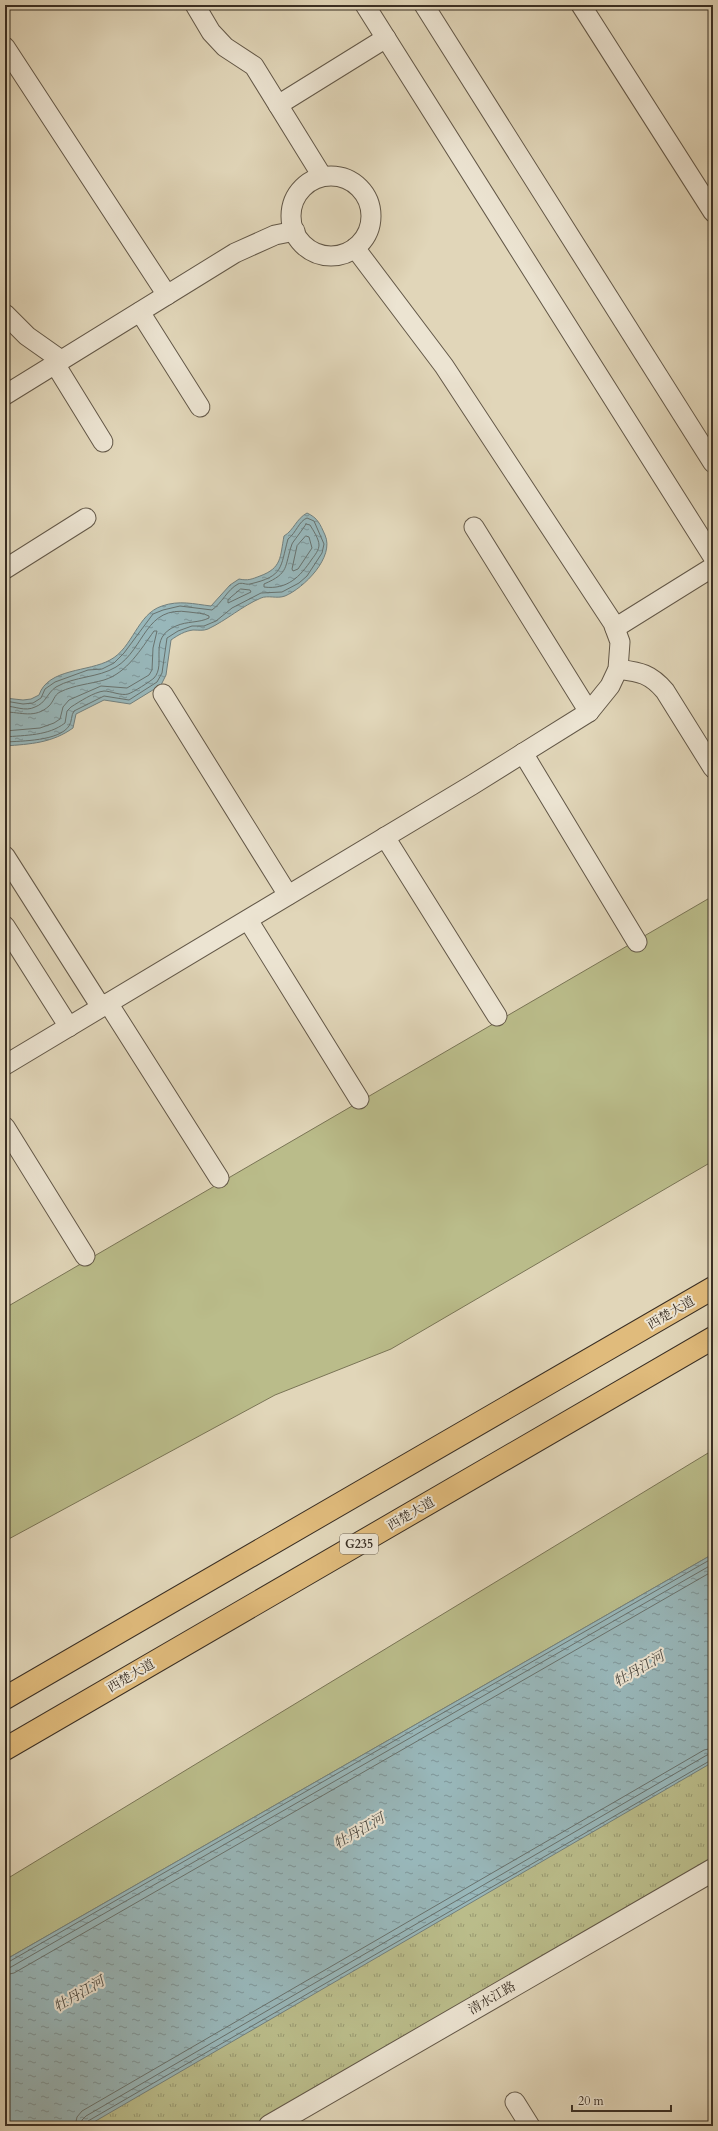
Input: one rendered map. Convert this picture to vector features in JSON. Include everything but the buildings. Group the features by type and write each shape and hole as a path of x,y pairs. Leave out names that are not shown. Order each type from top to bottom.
{"highway":[{"name":"西楚大道","path":"5,1698 713,1288"},
{"name":"西楚大道","path":"5,1749 713,1338"}],"street":[{"name":"清水江路","path":"270,2126 713,1870"}],"lane":[{"path":"195,5 211,32 225,47 254,66 322,176"},
{"path":"366,5 713,557"},
{"path":"424,5 713,463"},
{"path":"581,5 713,212"},
{"path":"278,105 386,38"},
{"path":"5,46 167,295"},
{"path":"322,176 336,176 349,180 360,188 368,199 371,212 370,226 364,238 355,248 344,254 332,256 321,254 310,249 301,242 295,231 292,214 296,197 312,181 322,176"},
{"path":"5,395 235,254 275,235 295,231"},
{"path":"5,1065 248,920 589,712 610,686 618,669 620,642 615,628 444,366 355,248"},
{"path":"140,312 200,407"},
{"path":"5,314 27,336 58,362 103,442"},
{"path":"5,569 86,518"},
{"path":"474,527 589,712"},
{"path":"615,628 713,567"},
{"path":"618,669 640,672 656,681 665,691 713,768"},
{"path":"163,694 288,895"},
{"path":"523,753 637,942"},
{"path":"385,837 497,1016"},
{"path":"5,856 219,1178"},
{"path":"248,920 359,1099"},
{"path":"5,926 69,1027"},
{"path":"5,1127 85,1256"},
{"path":"515,2102 530,2126"}],"green space":[{"path":"713,896 713,1161 391,1349 275,1395 5,1541 5,1308"},
{"path":"713,1450 713,1554 5,1960 5,1880"},
{"path":"713,1761 713,1861 253,2126 84,2126"}],"water":[{"path":"307,513 314,517 322,528 327,544 326,553 322,562 309,579 301,586 285,596 261,598 208,629 193,630 171,640 166,675 161,685 130,704 104,700 76,714 73,728 57,737 41,742 5,746 5,698 23,700 31,699 39,695 44,686 60,675 101,664 110,660 118,655 124,648 147,616 162,606 180,603 211,606 230,585 239,579 250,579 267,573 279,561 284,536 303,515"},
{"name":"牡丹江河","path":"713,1554 713,1762 87,2126 5,2126 5,1960"}]}
